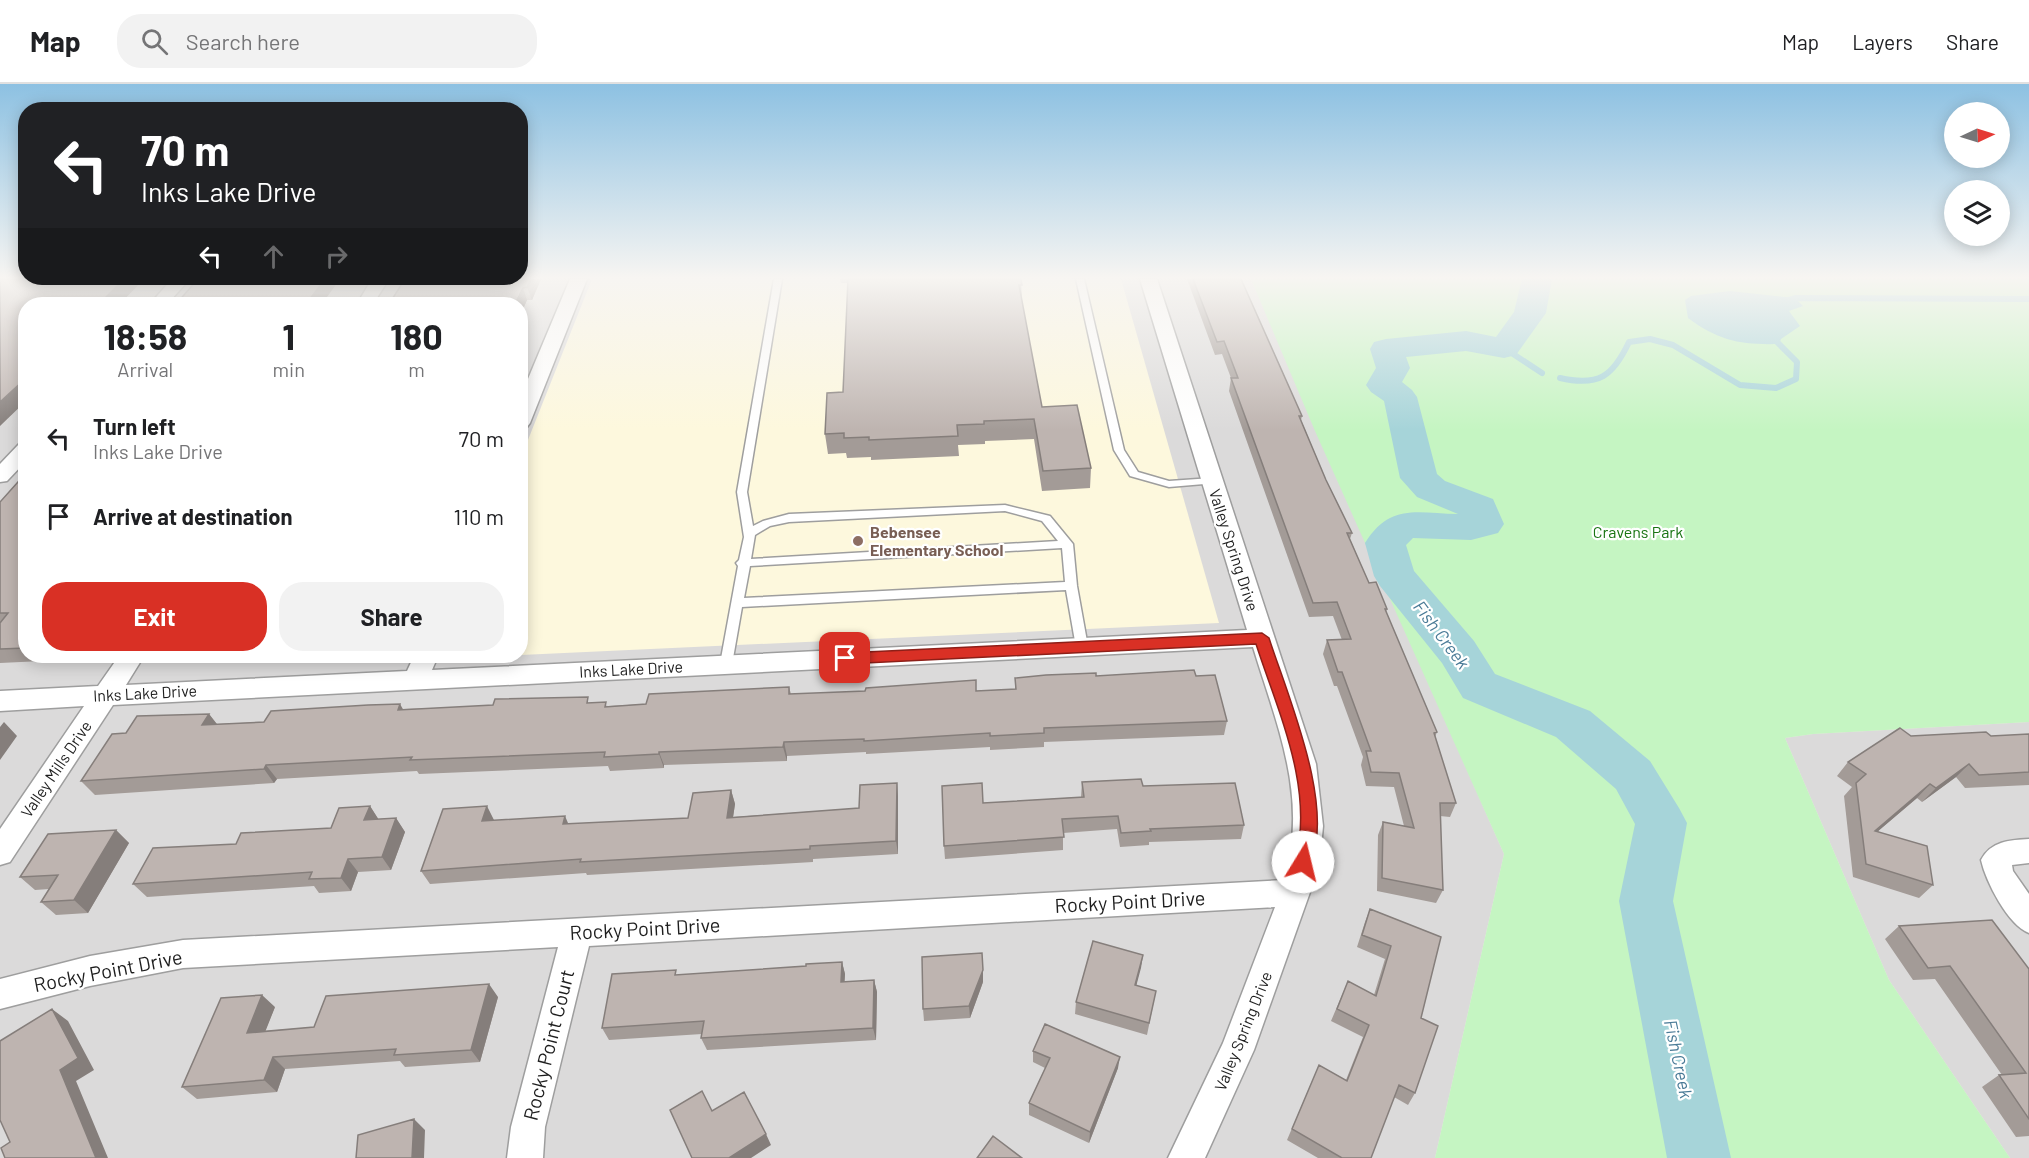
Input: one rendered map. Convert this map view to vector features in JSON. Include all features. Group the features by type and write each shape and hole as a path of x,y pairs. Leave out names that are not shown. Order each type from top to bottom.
{"street":[{"path":"528,403 558,329"},
{"name":"Valley Spring Drive","path":"1164,329 1302,764 1308,805 1307,846 1294,894 1259,995 1208,1116 1186,1158"},
{"path":"0,476 18,457"},
{"name":"Inks Lake Drive","path":"0,701 1262,638"},
{"name":"Valley Mills Drive","path":"0,853 127,663"},
{"path":"416,679 423,663"},
{"path":"2029,851 2009,852 1996,860 1999,875 2029,919"},
{"name":"Rocky Point Drive","path":"0,994 132,961 183,954 1294,894"},
{"name":"Rocky Point Court","path":"525,1158 528,1126 578,933"}],"lane":[{"path":"749,537 742,492 770,329"},
{"path":"1091,329 1119,450 1134,474 1169,484 1212,481"},
{"path":"726,664 742,563 750,532 766,523 789,518 1005,508 1046,518 1067,544 1071,586 1082,647"},
{"path":"742,563 1067,544"},
{"path":"736,603 1071,586"}],"shaded area":[{"path":"0,329 18,329 18,663 528,663 528,329 1273,329 1504,854 1435,1158 0,1158"},
{"name":"Bebensee Elementary School","path":"572,329 1135,329 1219,623 528,655 528,440"},
{"path":"2029,722 2029,1158 2010,1158 1889,980 1785,738 1813,734"}],"green space":[{"name":"Cravens Park","path":"1272,329 2029,329 2029,722 1813,734 1785,738 1889,980 2010,1158 1435,1158 1504,854 1315,431"}],"water":[{"path":"1705,329 1795,329 1781,339 1779,344 1753,344 1720,337"}],"building":[{"path":"0,329 18,329 18,385 0,402"},
{"path":"846,329 1027,329 1042,407 1077,405 1091,468 1043,471 1034,419 984,421 984,424 957,425 958,436 869,440 869,437 844,438 844,433 825,434 827,393 843,392"},
{"path":"1212,329 1263,329 1302,416 1299,416 1326,480 1352,533 1347,533 1369,583 1376,582 1387,609 1385,609 1437,732 1434,733 1456,803 1440,803 1443,890 1382,878 1383,822 1414,828 1399,773 1371,772 1366,751 1371,751 1342,672 1338,672 1327,640 1351,639 1337,602 1313,603 1231,378 1238,378 1224,341 1217,342"},
{"path":"18,482 18,648 0,649 0,623 8,613 0,613 0,502"},
{"path":"1194,670 1196,676 1215,675 1227,721 1044,728 1044,733 990,736 990,733 864,741 864,739 784,742 783,747 659,752 659,754 604,757 605,752 410,760 412,757 266,765 264,769 81,781 112,734 126,733 137,716 209,714 202,725 264,722 271,711 368,705 400,704 398,710 493,705 495,699 588,697 587,703 606,702 605,707 646,704 649,694 789,687 789,694 865,691 866,688 976,680 976,691 1016,689 1015,678 1046,675 1096,673 1096,676"},
{"path":"1900,728 1911,736 1986,732 1991,736 2029,734 2029,772 1979,775 1969,764 1936,788 1930,784 1875,831 1927,846 1933,885 1866,864 1856,783 1866,774 1848,762"},
{"path":"1141,779 1143,786 1235,783 1244,825 1150,829 1151,831 1121,833 1118,816 1062,819 1064,837 944,846 942,786 982,783 983,803 1084,797 1082,782"},
{"path":"897,783 896,841 810,846 810,849 580,862 581,859 421,871 443,809 487,806 482,821 565,816 563,824 688,818 693,793 731,790 727,818 859,808 860,785"},
{"path":"370,806 364,820 396,818 382,857 348,859 341,878 309,879 312,872 133,884 153,848 236,844 241,833 331,828 339,808"},
{"path":"116,830 74,900 41,902 58,875 20,877 48,834"},
{"path":"1370,909 1441,937 1421,1018 1438,1026 1415,1093 1399,1085 1371,1158 1342,1158 1292,1129 1319,1065 1347,1081 1369,1025 1337,1009 1348,981 1376,996 1391,946 1362,935"},
{"path":"1992,920 2029,969 2029,1119 1999,1075 2026,1073 1950,966 1928,968 1899,926"},
{"path":"1093,941 1143,955 1135,985 1156,991 1149,1023 1076,1002"},
{"path":"982,953 983,970 969,1006 923,1009 922,957"},
{"path":"842,962 841,982 874,980 873,1028 701,1038 704,1021 602,1028 612,974 676,970 675,975"},
{"path":"489,984 471,1050 394,1055 396,1049 273,1057 264,1080 182,1087 221,998 262,995 247,1033 314,1027 326,996"},
{"path":"52,1009 78,1058 60,1070 96,1158 5,1158 1,1148 10,1142 0,1120 0,1041"},
{"path":"1045,1024 1120,1057 1090,1132 1029,1103 1050,1058 1033,1051"},
{"path":"702,1091 712,1111 744,1092 766,1134 729,1158 692,1158 670,1110"},
{"path":"414,1119 412,1158 356,1158 358,1135"},
{"path":"993,1136 1022,1158 977,1158"}],"waterway":[{"name":"Fish Creek","path":"1518,329 1504,348 1466,341 1386,349 1393,368 1383,385 1400,397 1419,478 1431,489 1479,508 1484,524 1471,527 1403,525 1385,543 1395,576 1458,652 1479,686 1573,724 1633,775 1661,823 1646,901 1699,1158"},
{"path":"1560,378 1595,380 1610,371 1629,342 1650,339 1673,345 1740,385 1776,388 1796,379 1797,362 1774,339"},
{"path":"1504,348 1542,373"}],"place":[{"name":"Bebensee Elementary School","path":"858,541"}],"route":[{"path":"845,658 1262,638 1302,764 1308,805 1307,846 1303,862"}]}
